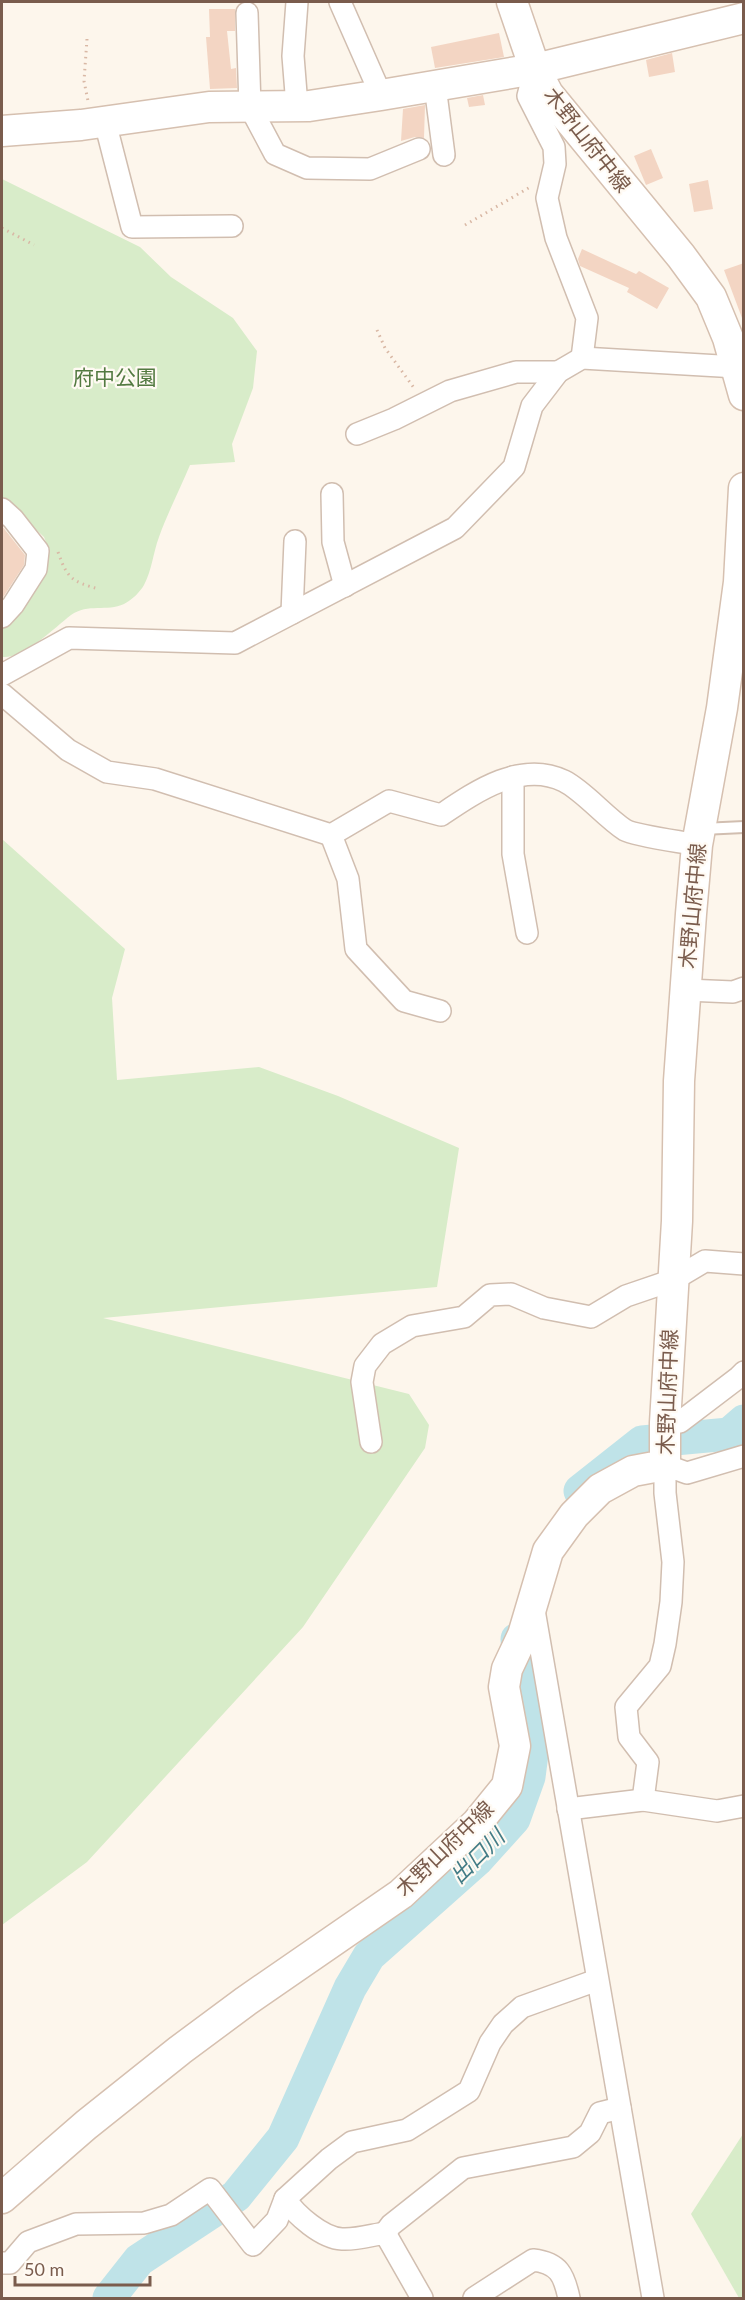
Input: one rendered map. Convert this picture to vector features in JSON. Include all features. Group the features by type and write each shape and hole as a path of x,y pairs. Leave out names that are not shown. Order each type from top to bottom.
{"main road":[{"path":"2,131 98,122 209,107 297,106 381,95 535,69 512,2"},
{"name":"木野山府中線","path":"742,374 711,297 681,256 548,94 535,69 744,18"},
{"name":"木野山府中線","path":"2,2198 86,2125 180,2050 246,2001 401,1894 477,1823 507,1786 515,1746 504,1687 507,1669 524,1635 532,1600 548,1551 574,1515 600,1489 633,1471 665,1461 665,1424 677,1221 679,1081 686,990 699,837 722,708 737,647 744,488"}],"street":[{"path":"297,2 293,56 297,106"},
{"path":"340,2 381,95"},
{"path":"247,13 250,106 276,154 307,168 370,169 419,149"},
{"path":"535,69 528,96 554,147 555,164 547,198 556,238 587,318 582,358"},
{"path":"435,86 444,155"},
{"path":"98,122 132,227 232,226"},
{"path":"2,675 69,638 235,643 455,528 514,466 532,406 558,372 582,358 742,374"},
{"path":"357,434 394,419 450,391 516,372 558,372"},
{"path":"332,494 333,542 345,586"},
{"path":"2,509 38,551 36,569 13,605 2,617"},
{"path":"292,613 295,541"},
{"path":"2,694 68,750 108,772 155,779 331,835 389,801 441,814 478,790 513,777 535,774 564,781 627,831 699,837"},
{"path":"513,777 513,854 527,933"},
{"path":"331,835 348,879 356,949 404,1001 440,1011"},
{"path":"686,990 733,992 744,988"},
{"path":"372,1442 362,1382 365,1366 382,1344 412,1326 464,1317 490,1295 510,1294 544,1308 591,1317 626,1296 673,1280 705,1261 744,1264"},
{"path":"665,1424 680,1422 744,1372"},
{"path":"643,1800 648,1762 629,1737 626,1707 660,1666 665,1644 671,1602 673,1562 664,1493 665,1461 687,1473 744,1456"},
{"path":"532,1600 654,2298"},
{"path":"568,1809 643,1800 717,1811 744,1806"},
{"path":"2,2263 10,2263 28,2242 76,2224 144,2223 171,2215 210,2189 253,2245 277,2220 285,2199 329,2159 352,2142 407,2130 469,2091 490,2043 503,2024 522,2007 597,1980"},
{"path":"285,2199 295,2214 318,2230 341,2239 385,2233 391,2225 463,2168 573,2147 590,2133 600,2113 620,2108"},
{"path":"385,2233 413,2294"},
{"path":"474,2298 533,2260 544,2261 557,2268 567,2286 569,2298"}],"lane":[{"path":"699,837 744,827"}],"path":[{"path":"87,39 84,81 98,122"},
{"path":"465,225 528,187 551,182"},
{"path":"2,228 34,245"},
{"path":"377,330 385,348 426,403"},
{"path":"57,549 66,574 84,585 99,589"}],"green space":[{"name":"府中公園","path":"2,179 140,247 171,277 233,318 257,351 253,388 232,444 235,462 190,465 157,543 149,573 136,596 118,606 77,611 29,648 11,656 2,657 2,629 46,564 49,550 44,537 2,498"},
{"path":"2,839 125,949 112,998 117,1080 259,1067 338,1096 459,1148 437,1287 103,1318 409,1394 429,1425 425,1448 303,1627 87,1862 2,1925"},
{"path":"743,2134 744,2298 739,2298 691,2214"}],"building":[{"path":"209,9 235,9 235,31 227,31 231,69 236,68 237,88 210,89 206,37 210,37"},
{"path":"499,33 504,57 435,68 431,47"},
{"path":"672,53 675,72 649,77 646,60"},
{"path":"483,95 485,105 469,107 467,98"},
{"path":"425,105 424,138 415,137 401,141 403,109"},
{"path":"651,149 663,178 646,185 634,156"},
{"path":"708,180 713,209 694,212 689,184"},
{"path":"582,249 636,274 639,271 669,288 657,309 627,292 629,288 580,266 578,259"},
{"path":"744,263 744,318 742,318 724,270"},
{"path":"2,526 25,555 24,565 2,599"}],"waterway":[{"name":"出口川","path":"580,1491 642,1442 729,1434 744,1421"},
{"name":"出口川","path":"109,2298 139,2260 236,2196 283,2138 350,1988 369,1956 477,1860 514,1819 529,1777 533,1746 532,1726 520,1686 517,1639"}]}
